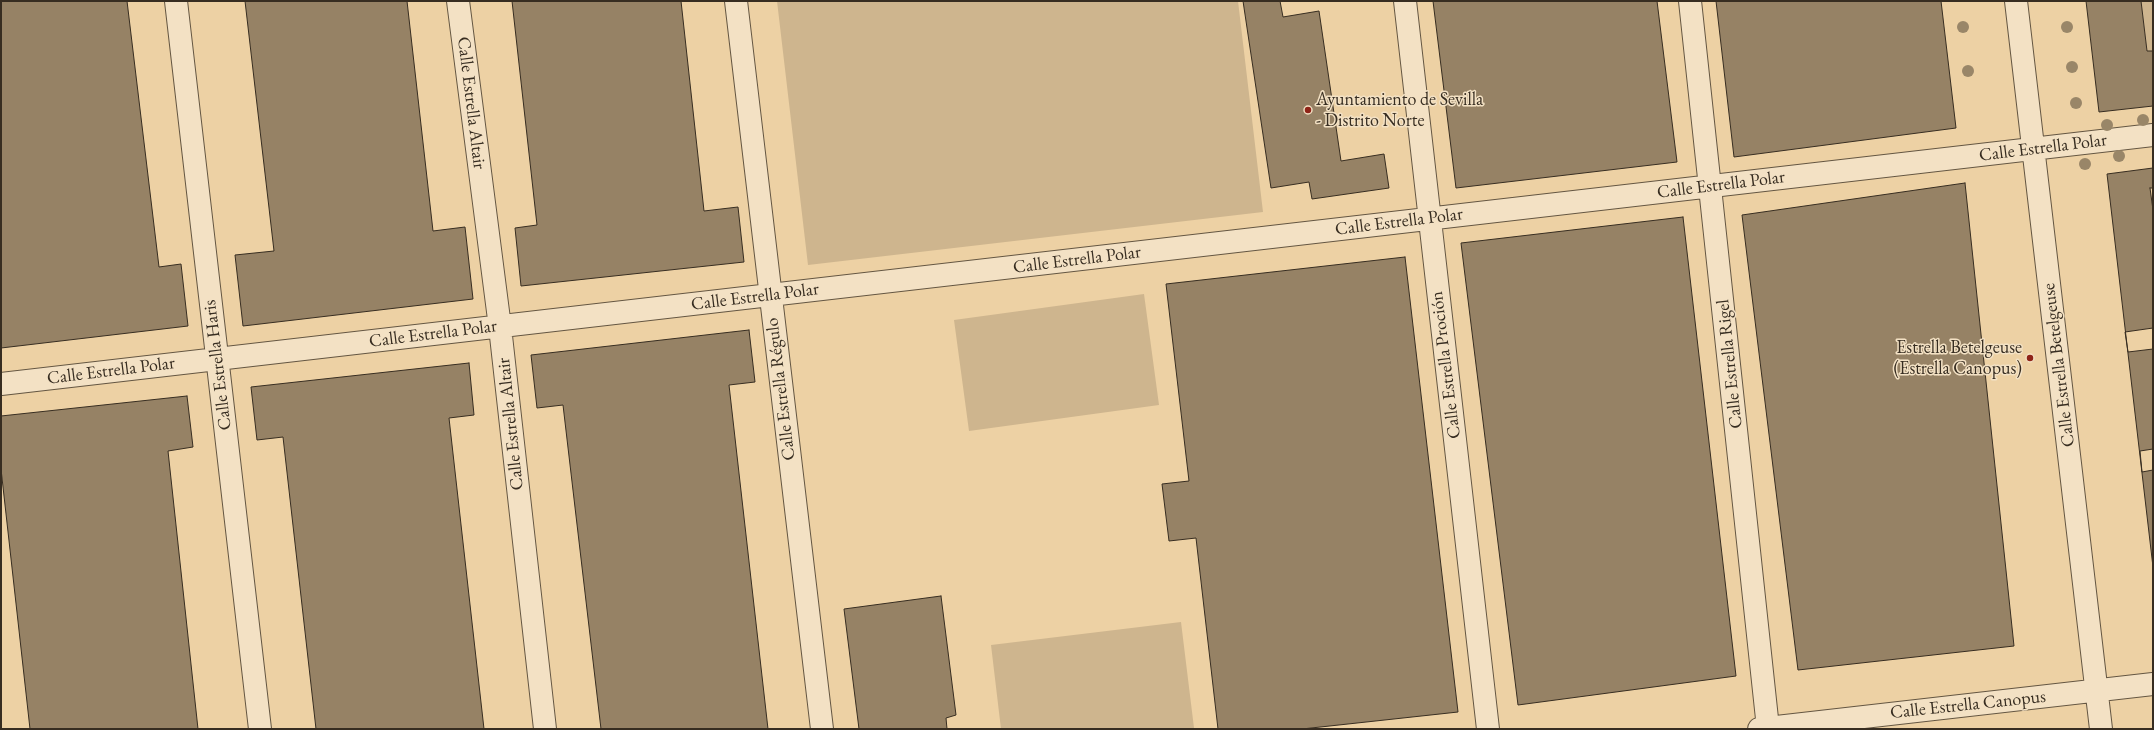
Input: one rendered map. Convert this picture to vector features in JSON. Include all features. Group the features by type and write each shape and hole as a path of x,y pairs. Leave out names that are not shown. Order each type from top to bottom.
{"street":[{"name":"Calle Estrella Haris","path":"176,1 260,729"},
{"name":"Calle Estrella Altair","path":"458,1 500,327 545,729"},
{"name":"Calle Estrella Régulo","path":"736,1 822,729"},
{"name":"Calle Estrella Proción","path":"1405,1 1428,219 1488,729"},
{"name":"Calle Estrella Rigel","path":"1690,1 1712,186 1763,728"},
{"name":"Calle Estrella Betelgeuse","path":"2016,1 2101,729"},
{"name":"Calle Estrella Polar","path":"1,384 2153,135"},
{"name":"Calle Estrella Canopus","path":"1763,728 2153,684"}],"shaded area":[{"path":"777,1 1238,1 1263,212 808,265"},
{"path":"2141,1 2153,1 2153,51 2147,51"},
{"path":"1144,294 1159,405 969,431 954,320"},
{"path":"1181,622 1194,728 1001,729 991,645"}],"building":[{"path":"1,1 127,1 159,267 181,264 188,326 1,348"},
{"path":"245,1 407,1 433,231 465,227 473,299 243,326 235,255 274,251"},
{"path":"512,1 681,1 704,211 738,207 744,262 521,286 515,228 537,225"},
{"name":"Ayuntamiento de Sevilla - Distrito Norte","path":"1243,1 1280,1 1283,17 1319,11 1341,161 1384,154 1389,188 1312,199 1309,182 1271,188"},
{"path":"1433,1 1657,1 1677,162 1456,188"},
{"path":"1716,1 1941,1 1956,128 1734,157"},
{"path":"2086,1 2141,1 2147,51 2153,51 2153,106 2099,112"},
{"path":"2153,168 2153,567 2107,174"},
{"path":"1965,183 2014,646 1798,670 1742,215"},
{"path":"2150,188 2153,188 2153,210"},
{"path":"1683,217 1736,676 1518,705 1461,243"},
{"path":"1405,257 1458,712 1302,729 1218,729 1196,538 1169,541 1162,484 1189,481 1166,284"},
{"path":"2153,328 2153,349 2128,352 2125,332"},
{"path":"749,330 755,382 729,385 768,729 601,729 563,405 537,408 531,355"},
{"path":"469,363 474,415 449,418 484,729 316,729 283,437 257,440 251,387"},
{"path":"187,396 193,447 168,451 198,729 30,729 1,469 1,416"},
{"path":"2153,449 2153,470 2142,472 2140,451"},
{"path":"941,596 956,715 946,718 947,729 859,729 844,609"}],"place":[{"name":"Ayuntamiento de Sevilla - Distrito Norte","path":"1308,110"},
{"name":"Estrella Betelgeuse (Estrella Canopus)","path":"2030,358"}]}
